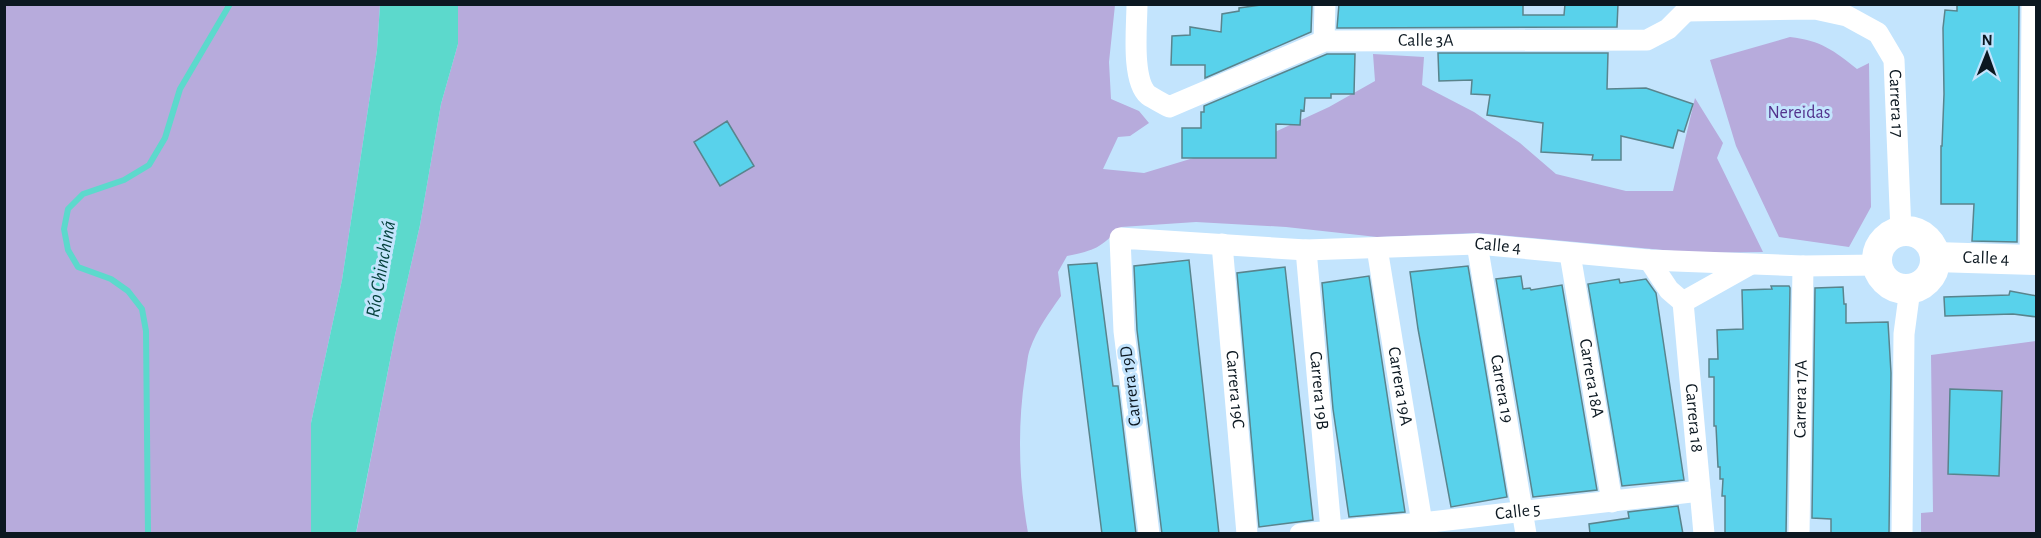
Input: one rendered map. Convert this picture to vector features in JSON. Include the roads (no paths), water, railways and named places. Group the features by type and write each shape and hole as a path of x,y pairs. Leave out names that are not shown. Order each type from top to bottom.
{"main road":[{"path":"1901,232 1915,233 1926,240 1934,251 1935,257 1934,268 1929,278 1921,285 1910,289 1892,285 1885,280 1878,265 1880,248 1893,235 1901,232"},
{"name":"Calle 4","path":"1935,257 2033,260"}],"street":[{"name":"Calle 3A","path":"1137,4 1137,62 1140,78 1146,93 1169,107 1324,41 1647,40 1668,29 1682,8"},
{"path":"1324,41 1325,4"},
{"path":"2032,4 2033,260"},
{"name":"Carrera 17","path":"1682,8 1815,9 1847,16 1878,33 1894,60 1901,232"},
{"name":"Calle 4","path":"1120,238 1306,250 1477,244 1649,260 1749,265 1878,265"},
{"name":"Carrera 19D","path":"1120,238 1124,332 1149,534"},
{"name":"Carrera 19C","path":"1222,244 1247,534"},
{"name":"Carrera 19","path":"1477,244 1526,534"},
{"name":"Carrera 19A","path":"1377,248 1422,523"},
{"name":"Carrera 19B","path":"1306,250 1331,530"},
{"name":"Carrera 18A","path":"1570,254 1612,502"},
{"path":"1649,260 1669,290 1683,302 1749,265"},
{"name":"Carrera 17A","path":"1799,534 1803,266"},
{"path":"1902,534 1904,334 1910,289"},
{"name":"Carrera 18","path":"1683,302 1704,534"},
{"name":"Calle 5","path":"1300,534 1422,523 1700,491"}],"water":[{"name":"Río Chinchiná","path":"380,5 458,5 458,44 441,104 420,225 395,335 356,533 311,533 311,423 342,280 377,50"}],"waterway":[{"path":"148,534 146,331 142,309 128,291 111,279 78,267 68,250 64,229 68,209 83,194 124,180 149,165 165,138 180,89 230,4"}],"park label":[{"name":"Nereidas","path":"1799,113"}]}
